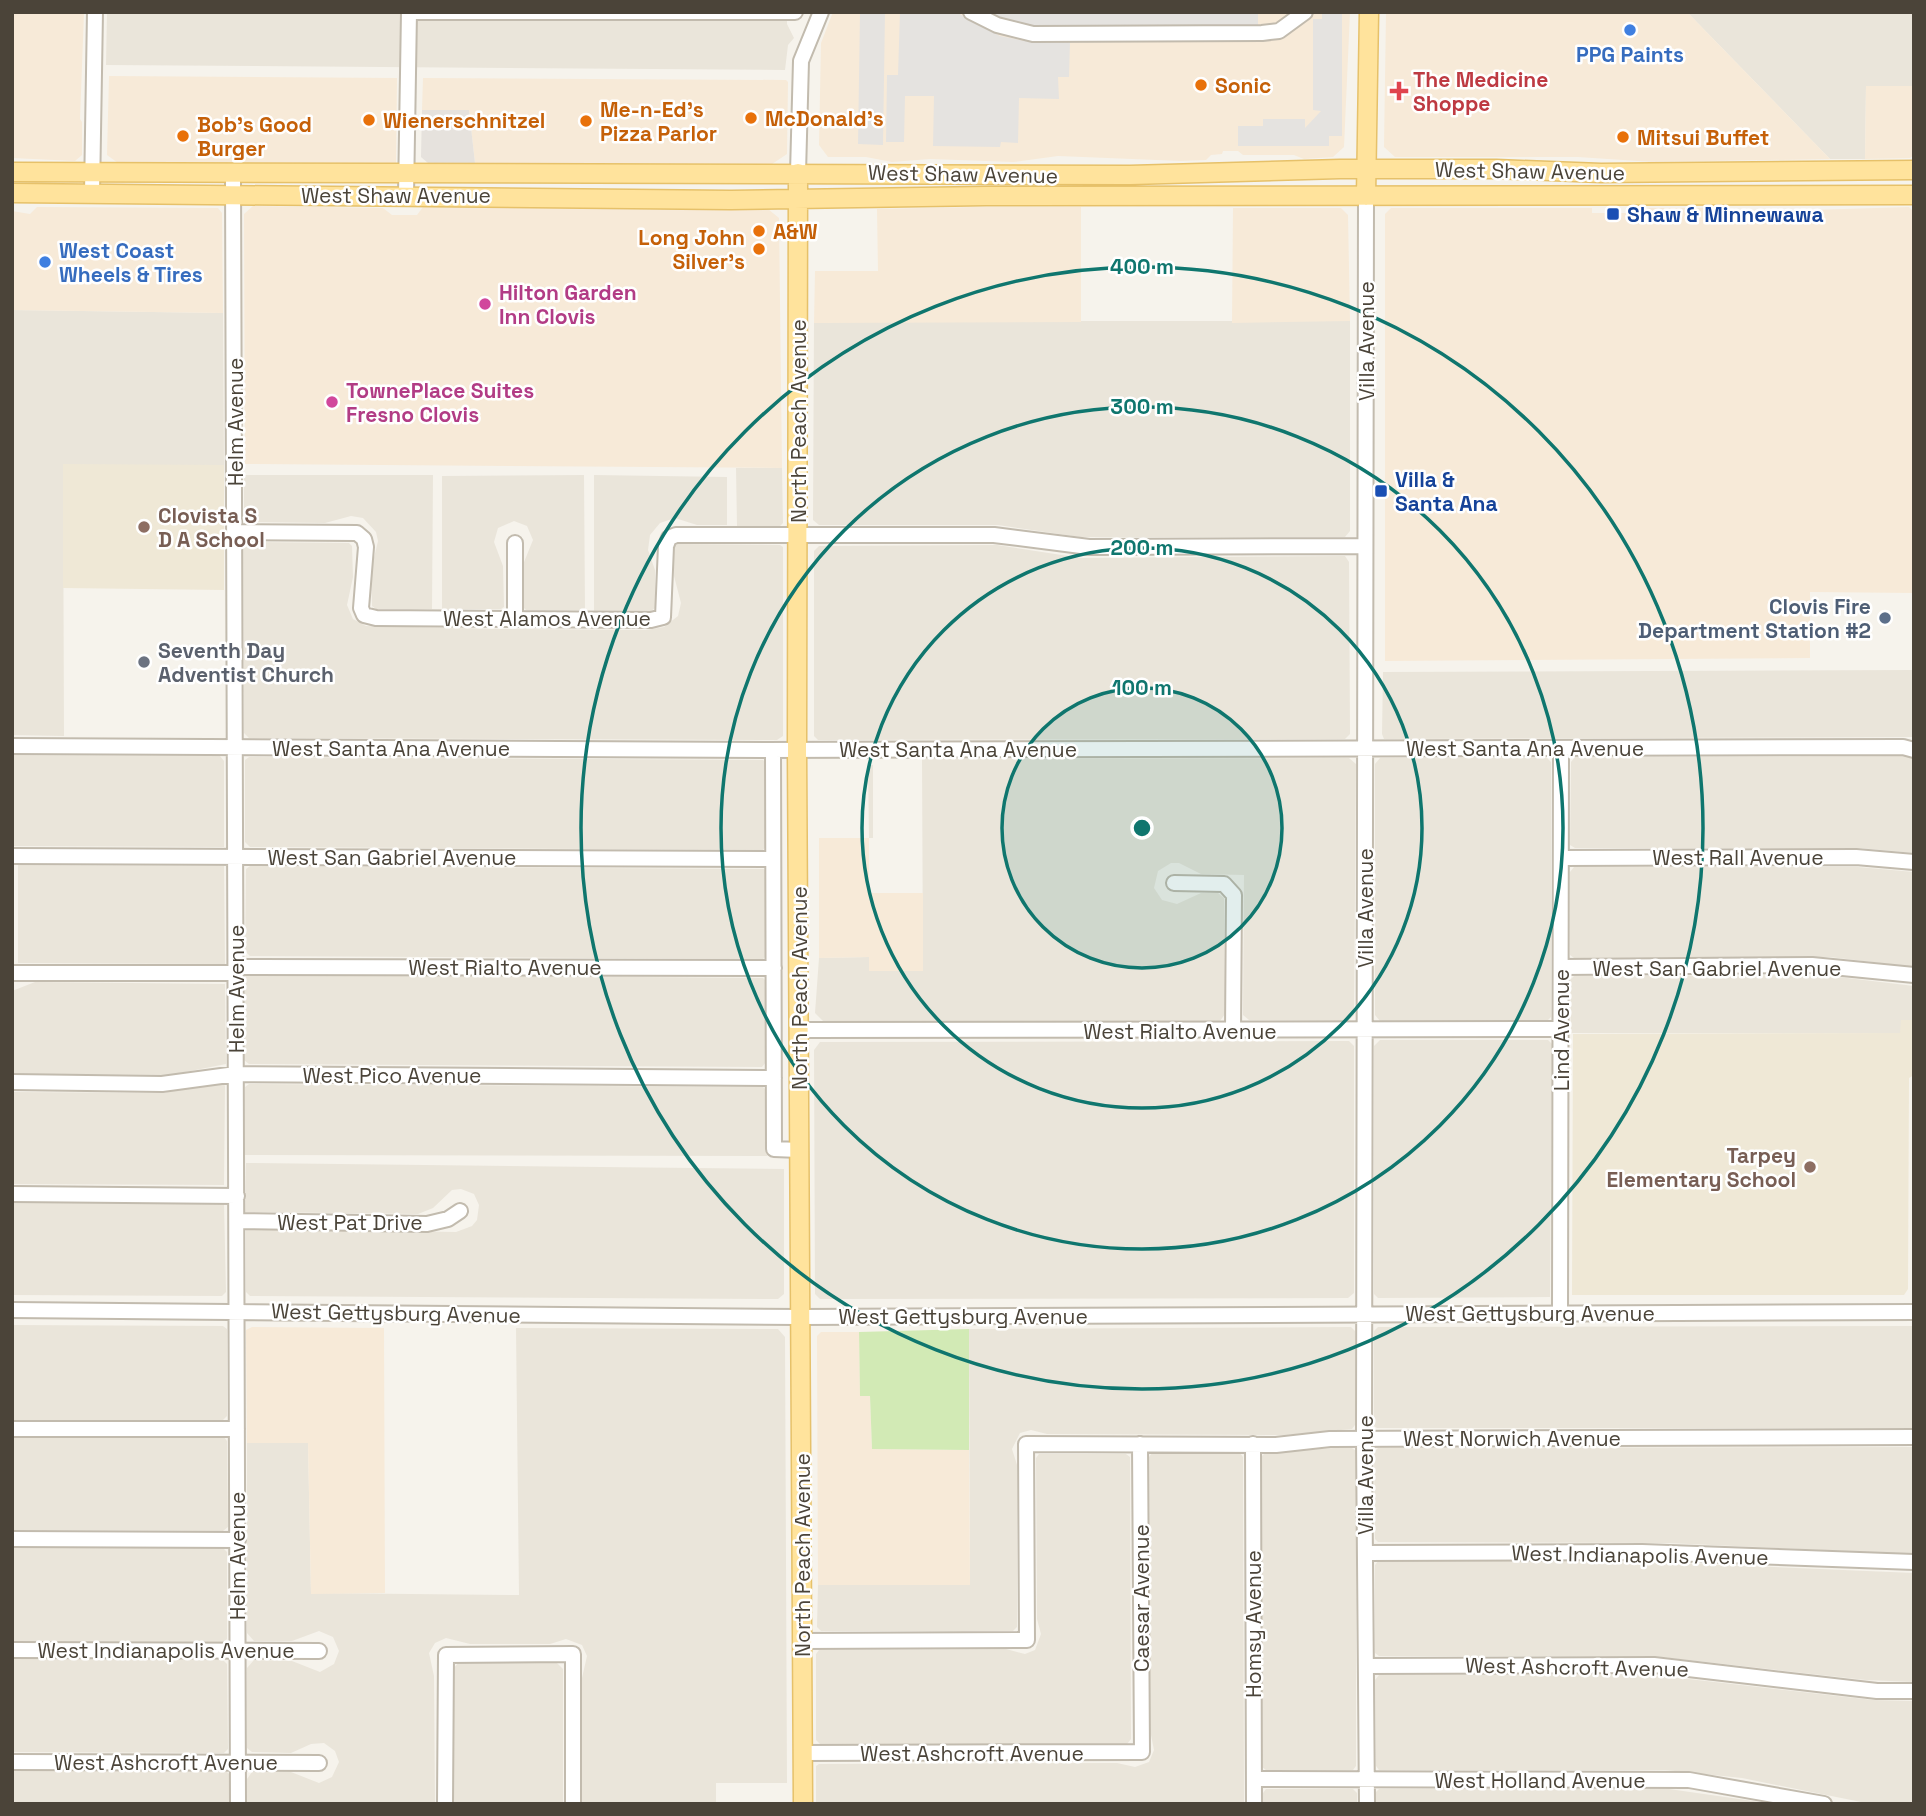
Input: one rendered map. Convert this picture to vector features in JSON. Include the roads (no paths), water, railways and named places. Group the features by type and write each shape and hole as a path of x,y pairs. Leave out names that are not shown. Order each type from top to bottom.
{"main road":[{"name":"Villa Avenue","path":"1366,196 1369,12"},
{"name":"West Shaw Avenue","path":"12,172 1082,175 1367,169 1644,173 1914,170"},
{"path":"1650,194 1662,183 1758,181 1773,171"},
{"name":"North Peach Avenue","path":"798,173 797,750 803,1804"},
{"path":"1543,194 1555,184 1636,184 1643,179 1644,173"},
{"path":"986,196 998,186 1068,186 1079,181 1082,175"},
{"name":"West Shaw Avenue","path":"12,193 797,200 986,196 1914,195"}],"street":[{"path":"92,193 94,12"},
{"path":"406,195 409,12 795,12"},
{"path":"798,173 801,61 821,12"},
{"path":"971,12 997,26 1033,34 1222,34 1274,32 1305,12"},
{"name":"Helm Avenue","path":"233,174 238,1804"},
{"name":"Villa Avenue","path":"1366,196 1364,1439 1367,1804"},
{"name":"West Alamos Avenue","path":"235,532 357,533 364,539 366,547 360,599 364,615 651,620 663,617 669,538 676,535 994,535 1089,547 1365,546"},
{"path":"514,618 515,543"},
{"name":"West Santa Ana Avenue","path":"12,746 773,750 1910,747"},
{"name":"Lind Avenue","path":"1560,1312 1561,748"},
{"path":"773,750 774,1149 799,1150"},
{"name":"West San Gabriel Avenue","path":"12,856 772,859"},
{"name":"West Rall Avenue","path":"1562,858 1856,857 1914,862"},
{"path":"1174,883 1224,884 1234,895 1233,1031"},
{"name":"West San Gabriel Avenue","path":"1562,967 1812,965 1914,975"},
{"name":"West Rialto Avenue","path":"12,973 774,968"},
{"name":"West Rialto Avenue","path":"800,1030 1561,1029"},
{"name":"West Pico Avenue","path":"12,1082 162,1084 236,1074 774,1078"},
{"path":"12,1194 237,1196"},
{"name":"West Pat Drive","path":"237,1221 427,1223 448,1219 460,1211"},
{"name":"West Gettysburg Avenue","path":"12,1310 800,1317 1914,1312"},
{"path":"12,1429 237,1429"},
{"name":"West Norwich Avenue","path":"802,1642 1027,1640 1027,1444 1253,1444 1364,1439 1914,1437"},
{"name":"Caesar Avenue","path":"1140,1444 1142,1752"},
{"name":"Homsy Avenue","path":"1253,1444 1254,1804"},
{"path":"12,1539 238,1539"},
{"name":"West Indianapolis Avenue","path":"1365,1553 1642,1552 1914,1562"},
{"name":"West Indianapolis Avenue","path":"12,1650 319,1651"},
{"path":"445,1804 446,1655 573,1654 573,1804"},
{"name":"West Ashcroft Avenue","path":"1366,1666 1654,1665 1877,1691 1914,1691"},
{"name":"West Ashcroft Avenue","path":"802,1753 1142,1752"},
{"name":"West Ashcroft Avenue","path":"12,1762 319,1763"},
{"name":"West Holland Avenue","path":"1254,1779 1689,1780 1824,1804"}],"place":[{"name":"PPG Paints","path":"1630,30"},
{"name":"Sonic","path":"1201,85"},
{"name":"The Medicine Shoppe","path":"1399,91"},
{"name":"McDonald's","path":"751,118"},
{"name":"Wienerschnitzel","path":"369,120"},
{"name":"Me-n-Ed's Pizza Parlor","path":"586,121"},
{"name":"Bob's Good Burger","path":"183,136"},
{"name":"Mitsui Buffet","path":"1623,137"},
{"name":"Shaw & Minnewawa","path":"1613,214"},
{"name":"A&W","path":"759,231"},
{"name":"Long John Silver's","path":"759,249"},
{"name":"West Coast Wheels & Tires","path":"45,262"},
{"name":"Hilton Garden Inn Clovis","path":"485,304"},
{"name":"TownePlace Suites Fresno Clovis","path":"332,402"},
{"name":"Villa & Santa Ana","path":"1381,491"},
{"name":"Clovista S D A School","path":"144,527"},
{"name":"Clovis Fire Department Station #2","path":"1885,618"},
{"name":"Seventh Day Adventist Church","path":"144,662"},
{"name":"Tarpey Elementary School","path":"1810,1167"}]}
